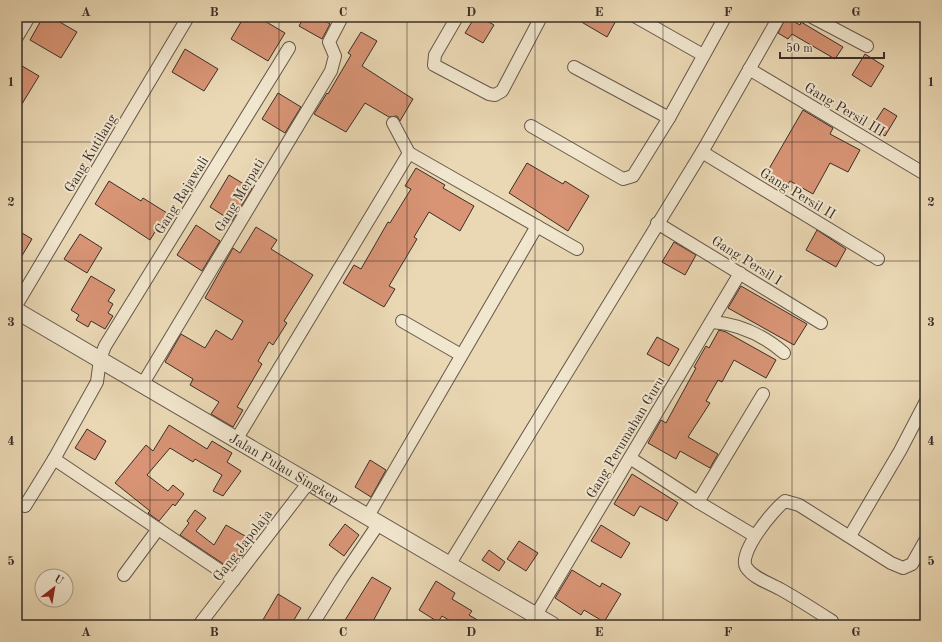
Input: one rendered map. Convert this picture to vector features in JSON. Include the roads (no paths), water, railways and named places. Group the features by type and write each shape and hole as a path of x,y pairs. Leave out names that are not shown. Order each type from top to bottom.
{"street":[{"name":"Gang Kutilang","path":"17,304 188,17"},
{"name":"Gang Merpati","path":"142,385 331,71 335,56 329,42 342,17"},
{"path":"457,17 435,55 434,65 490,94 495,95 502,91 541,17"},
{"path":"636,17 703,55"},
{"path":"531,126 623,179 633,176 669,118 725,17"},
{"path":"447,563 702,152 779,17"},
{"path":"812,17 867,46"},
{"path":"17,37 24,20"},
{"name":"Gang Rajawali","path":"24,506 54,460 97,382 100,359 106,346 289,48"},
{"path":"574,67 669,118"},
{"name":"Gang Persil III","path":"749,69 925,174"},
{"path":"393,123 409,153 577,249"},
{"name":"Gang Persil II","path":"702,152 878,259"},
{"path":"236,440 409,153"},
{"name":"Gang Persil I","path":"657,223 821,323"},
{"path":"312,625 341,579 462,355 537,226"},
{"name":"Gang Perumahan Guru","path":"533,620 740,273"},
{"name":"Jalan Pulau Singkep","path":"17,311 447,563 533,620 552,625"},
{"path":"402,321 462,355"},
{"path":"712,322 724,323 752,330 773,343 784,353"},
{"path":"698,502 763,394"},
{"path":"850,536 900,451 925,403"},
{"path":"630,458 698,502 755,536"},
{"path":"54,460 234,580"},
{"name":"Gang Japolaja","path":"199,625 309,482"},
{"path":"832,621 781,589 751,574 746,566 744,560 755,536 777,507 785,501 799,505 891,563 903,568 912,564 925,541"},
{"path":"124,575 158,529"}]}
